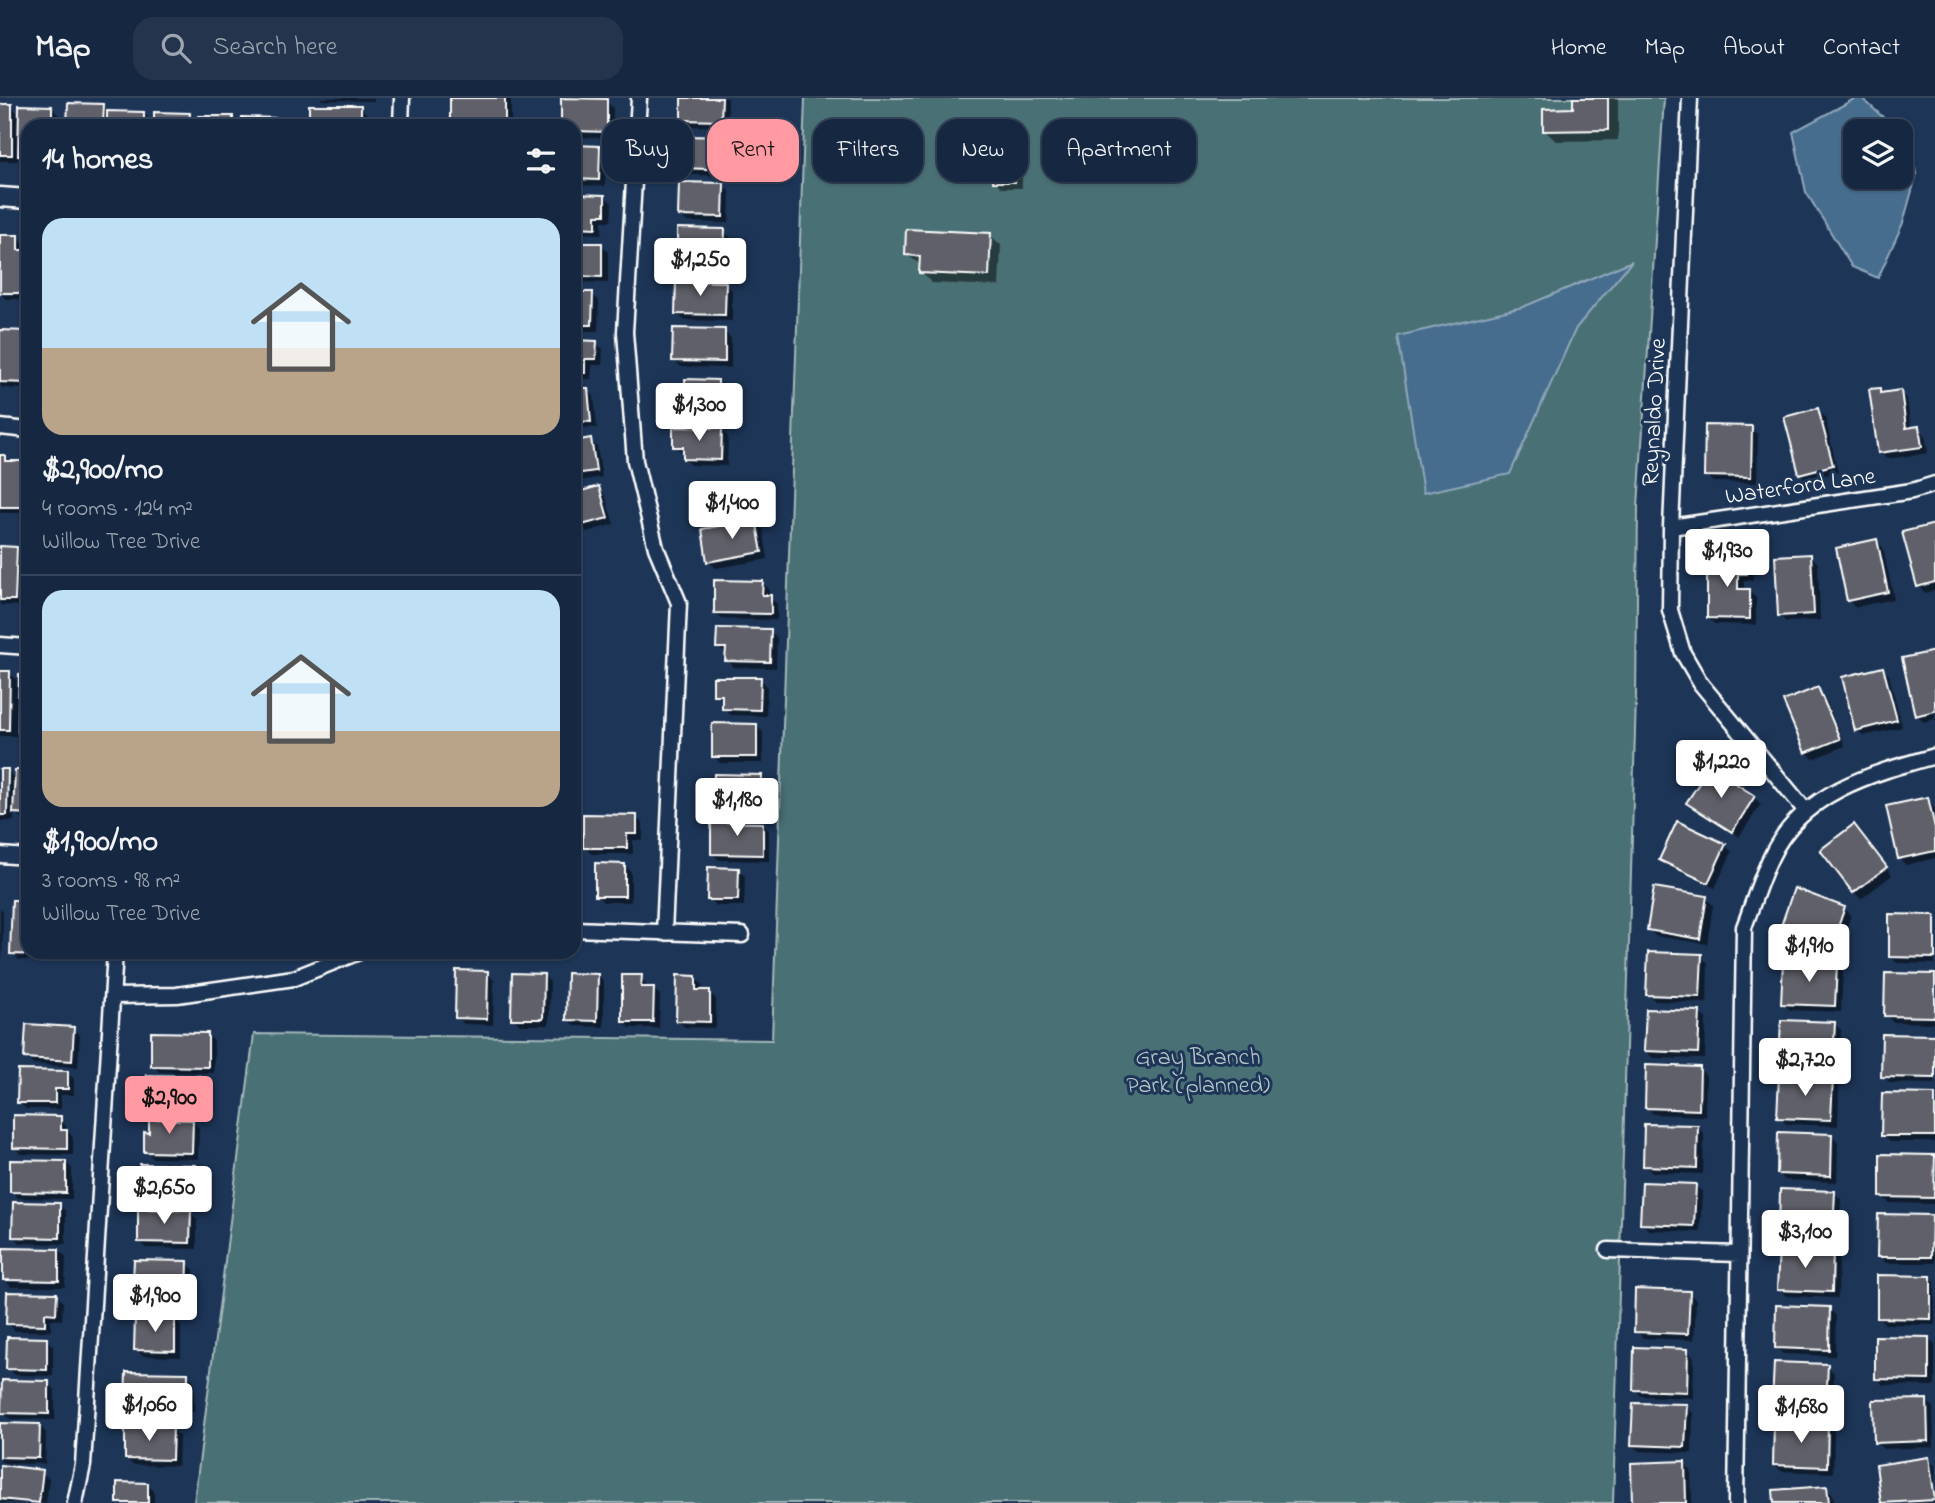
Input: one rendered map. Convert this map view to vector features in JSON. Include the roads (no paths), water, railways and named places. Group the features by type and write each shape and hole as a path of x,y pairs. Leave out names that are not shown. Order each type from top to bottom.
{"street":[{"path":"401,119 402,98"},
{"path":"639,98 625,332 635,461 656,548 679,603 664,933"},
{"name":"Reynaldo Drive","path":"1690,98 1671,527 1670,610 1682,653 1701,684 1805,810"},
{"path":"0,197 21,198"},
{"path":"0,428 21,430"},
{"name":"Waterford Lane","path":"1671,527 1913,491 1935,484"},
{"path":"0,645 21,646"},
{"path":"1736,1503 1744,927 1772,854 1805,810 1861,777 1935,756"},
{"path":"0,856 21,857"},
{"path":"581,929 742,935"},
{"path":"75,1503 83,1465 115,959"},
{"path":"113,996 177,995 293,978 341,959"},
{"path":"1608,1251 1739,1254"}],"water":[{"path":"1856,98 1862,98 1885,119 1843,119 1843,189 1913,189 1903,223 1878,278 1852,267 1806,192 1793,132"},
{"path":"1913,164 1917,173 1913,187"},
{"path":"1632,261 1576,328 1510,474 1423,493 1398,336 1523,307"}],"park label":[{"name":"Gray Branch Park (planned)","path":"1198,1070"}]}
